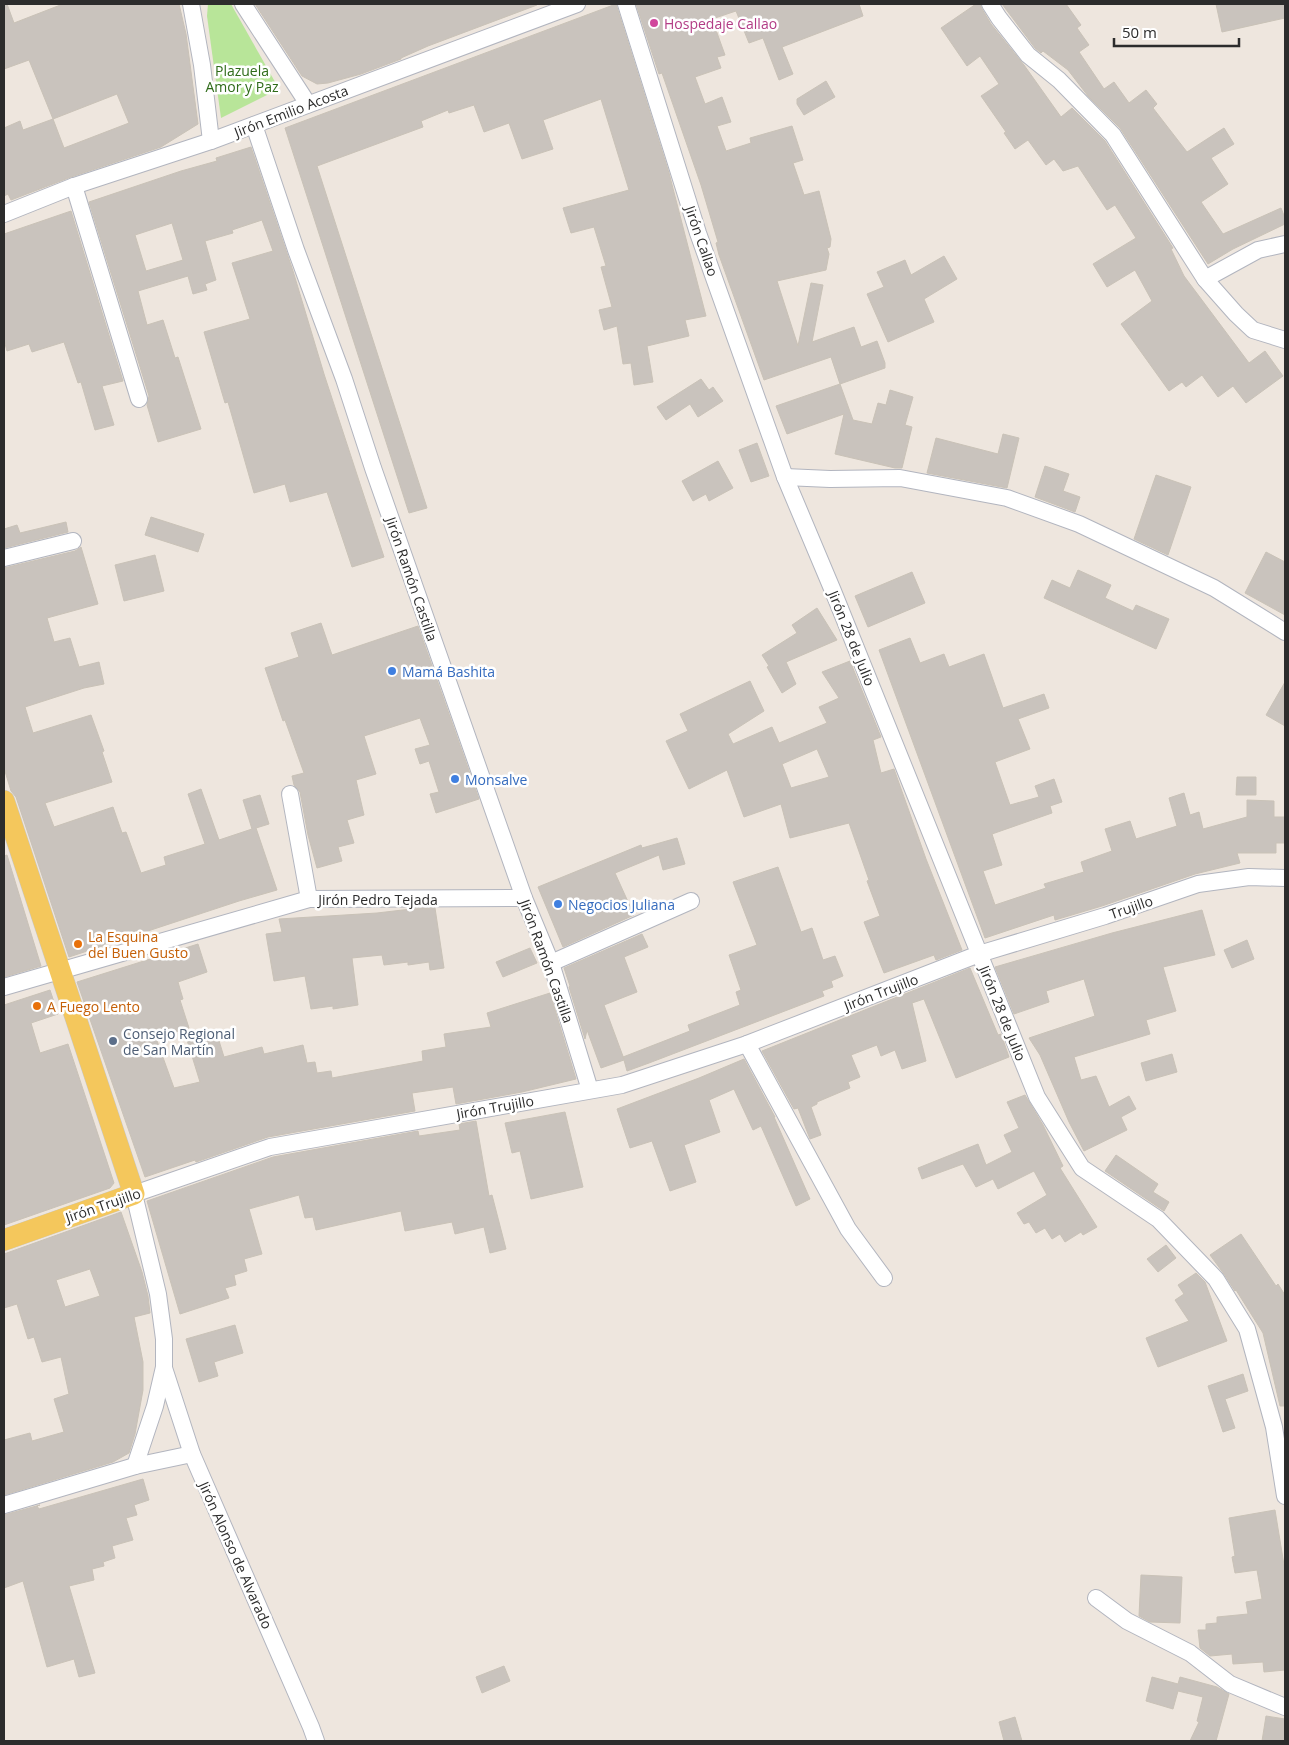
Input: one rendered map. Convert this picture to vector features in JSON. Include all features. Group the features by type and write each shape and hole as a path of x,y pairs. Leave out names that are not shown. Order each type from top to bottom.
{"main road":[{"name":"Jirón Alonso de Alvarado","path":"4,801 134,1194"},
{"name":"Jirón Trujillo","path":"4,1240 134,1194"}],"street":[{"path":"191,4 202,65 211,141"},
{"path":"244,4 308,104"},
{"name":"Jirón Emilio Acosta","path":"4,214 74,186 211,141 577,4"},
{"name":"Jirón Callao","path":"626,4 698,233 785,477"},
{"path":"990,4 1028,55 1059,80 1113,135 1205,279 1253,330 1285,340"},
{"name":"Jirón Ramón Castilla","path":"254,125 293,242 344,379 373,468 524,898 550,963 590,1090"},
{"path":"74,186 139,399"},
{"path":"1205,279 1258,250 1285,244"},
{"path":"785,477 830,479 900,478 1007,498 1080,524 1214,588 1285,632"},
{"name":"Jirón 28 de Julio","path":"785,477 833,591 1037,1097 1082,1168 1158,1219 1216,1279 1247,1329 1274,1427 1285,1496"},
{"path":"4,558 73,541"},
{"path":"290,794 310,899"},
{"name":"Trujillo","path":"979,954 1105,916 1198,884 1249,877 1285,878"},
{"name":"Jirón Pedro Tejada","path":"4,987 310,899 524,898"},
{"path":"550,963 691,901"},
{"name":"Jirón Trujillo","path":"134,1194 270,1147 622,1085 747,1044 979,954"},
{"path":"747,1044 848,1230 884,1278"},
{"name":"Jirón Alonso de Alvarado","path":"134,1194 158,1294 164,1340 164,1367 155,1406 135,1466"},
{"name":"Jirón Alonso de Alvarado","path":"164,1367 192,1454 316,1741"},
{"path":"4,1505 135,1466 192,1454"},
{"path":"1096,1598 1127,1621 1190,1653 1230,1684 1285,1707"}],"green space":[{"name":"Plazuela Amor y Paz","path":"208,4 231,4 279,89 221,118 207,16"}],"building":[{"path":"4,4 7,4 14,23 63,4 179,4 186,34 198,124 161,147 71,177 11,200 8,194 4,196 4,128 20,121 23,130 53,119 29,60 4,69","holes":["117,94 129,123 64,148 53,119"]},
{"path":"255,4 537,5 428,46 401,59 361,74 317,84 302,76"},
{"path":"616,4 669,173 706,316 685,320 689,336 647,346 653,382 634,385 631,363 623,364 617,326 604,330 599,310 612,307 601,267 606,266 594,227 571,233 563,208 629,190 601,99 543,120 553,149 522,159 509,123 484,132 474,105 449,113 448,110 421,121 423,127 317,166 427,508 409,513 285,128"},
{"path":"636,4 859,4 863,16 782,47 793,74 779,80 763,38 749,43 736,11 712,19 725,55 717,57 721,68 695,77 705,104 722,97 731,122 717,126 726,151 751,143 750,138 792,126 803,160 793,163 804,195 819,191 831,239 830,247 827,248 829,254 826,270 777,281 798,346 811,283 823,285 812,342 854,327 861,347 877,341 885,368 840,384 831,357 764,380 719,255 716,243 718,242 701,185 662,73 659,74"},
{"path":"976,4 980,4 991,24 1024,65 1061,117 1072,108 1105,141 1173,248 1171,249 1184,276 1249,363 1265,351 1283,376 1246,403 1233,386 1218,397 1202,375 1186,387 1182,382 1169,391 1121,324 1152,301 1135,270 1107,287 1093,264 1136,238 1115,205 1107,210 1078,166 1063,171 1054,159 1046,165 1028,140 1015,149 1004,133 1006,132 981,96 999,84 980,56 967,66 941,28"},
{"path":"1002,4 1066,4 1081,25 1077,28 1089,45 1079,52 1104,89 1114,82 1129,103 1146,90 1157,104 1153,108 1187,152 1224,128 1234,144 1211,158 1228,184 1201,202 1223,234 1281,208 1285,224 1233,249 1208,264 1120,128 1088,96 1068,70 1043,51 1041,53 1035,48"},
{"path":"1216,4 1285,4 1285,18 1222,32"},
{"path":"826,81 835,97 804,115 797,104 797,99"},
{"path":"251,147 293,271 324,374 384,557 352,567 327,492 290,502 285,484 254,493 228,402 225,403 204,332 250,319 232,263 273,251 262,220 232,230 233,233 205,241 216,280 205,284 207,290 193,294 188,276 138,291 147,325 163,320 175,358 178,357 201,429 158,442 147,405 149,396 89,202 217,161 216,158","holes":["172,223 183,260 146,271 135,235"]},
{"path":"71,211 123,381 102,386 114,425 95,430 81,382 78,383 64,342 32,352 29,344 7,351 4,340 4,234"},
{"path":"944,256 957,279 924,299 934,322 888,342 867,294 884,287 877,272 905,260 911,275"},
{"path":"701,379 709,390 713,387 723,401 698,417 690,404 666,420 657,407"},
{"path":"840,384 853,420 872,424 878,403 886,405 890,390 913,397 905,425 912,427 902,468 835,454 844,414 787,434 776,406"},
{"path":"1003,434 1019,438 1007,488 927,473 936,438 998,454"},
{"path":"757,443 769,476 751,482 739,450"},
{"path":"718,461 733,488 709,501 706,494 693,501 682,481"},
{"path":"1045,466 1069,474 1063,491 1080,497 1075,512 1035,497"},
{"path":"1156,475 1191,487 1168,555 1134,539"},
{"path":"151,517 204,534 198,552 145,535"},
{"path":"66,522 68,532 4,548 4,529 17,525 20,533"},
{"path":"81,547 98,604 47,618 54,642 70,638 79,667 99,662 104,684 84,688 25,707 33,733 91,715 104,751 102,752 112,782 45,803 54,827 113,807 122,833 126,832 141,873 166,865 164,857 205,844 188,794 201,789 219,840 252,829 243,800 260,795 269,824 256,828 277,890 69,957 16,797 11,791 4,768 4,568 75,551"},
{"path":"1266,552 1285,562 1285,615 1245,593"},
{"path":"155,555 164,591 124,601 115,565"},
{"path":"1078,570 1111,585 1105,598 1133,611 1136,605 1169,619 1156,649 1044,598 1052,580 1070,588"},
{"path":"912,572 925,603 868,627 855,596"},
{"path":"817,608 837,640 786,662 796,684 782,693 762,655 797,633 792,625"},
{"path":"321,623 332,655 418,626 479,799 436,813 430,794 439,792 429,761 420,764 415,749 430,745 420,718 364,736 376,774 356,780 364,815 347,820 354,843 338,847 342,861 317,868 308,835 300,792 294,785 292,776 304,773 285,720 283,721 265,668 299,657 291,633"},
{"path":"910,638 920,663 944,654 949,667 984,654 1003,708 1044,694 1049,708 1018,719 1030,749 995,762 1010,805 1039,797 1035,786 1054,779 1062,802 1050,806 1052,813 992,834 1002,865 983,871 995,905 1046,888 1044,884 1084,872 1081,862 1112,851 1105,829 1130,821 1136,839 1177,826 1169,798 1184,793 1190,815 1199,812 1203,829 1247,817 1247,800 1274,801 1274,817 1285,817 1285,843 1276,843 1276,853 1237,853 1240,863 1195,874 1055,920 1054,915 985,938 879,650"},
{"path":"850,661 881,737 873,740 881,773 894,769 926,859 962,950 936,960 934,955 884,973 864,922 880,916 849,823 790,838 781,804 744,817 727,770 689,789 666,741 688,731 680,714 750,681 764,711 728,734 733,744 772,727 779,743 827,723 819,707 839,698 822,672","holes":["817,749 829,777 791,788 782,764"]},
{"path":"1285,682 1285,726 1266,715"},
{"path":"1237,777 1256,777 1256,795 1236,795"},
{"path":"677,838 685,864 663,870 659,855 615,873 634,915 563,947 538,887 641,845 642,848"},
{"path":"7,855 41,966 4,977 4,856"},
{"path":"778,867 801,932 812,928 823,960 835,956 843,976 831,981 833,987 822,991 824,996 649,1063 627,1071 624,1060 601,1068 587,1030 585,1039 564,968 642,934 648,947 624,957 637,992 604,1005 623,1057 690,1031 688,1025 740,1005 736,992 741,990 729,955 757,945 733,882"},
{"path":"435,908 444,968 430,970 429,962 408,965 408,962 384,965 382,955 352,958 358,1005 333,1009 333,1006 311,1009 305,976 274,981 266,934 282,932 279,919"},
{"path":"1202,910 1215,955 1163,967 1176,1011 1146,1020 1150,1034 1074,1057 1081,1080 1096,1076 1109,1107 1129,1096 1136,1109 1121,1117 1127,1130 1084,1151 1069,1122 1040,1055 1029,1038 1095,1016 1084,979 1046,991 1049,1002 1014,1014 995,967 1112,933"},
{"path":"1247,940 1254,959 1232,968 1224,950"},
{"path":"198,944 207,972 178,982 183,999 180,1000 189,1028 156,1038 174,1088 200,1082 187,1040 216,1031 224,1057 262,1047 264,1054 303,1045 307,1063 315,1062 317,1073 331,1071 332,1078 423,1061 422,1051 446,1047 444,1034 491,1027 487,1013 550,993 576,1079 522,1092 456,1104 453,1087 412,1093 415,1111 268,1137 196,1162 195,1160 145,1177 77,982"},
{"path":"530,948 537,963 503,977 496,962"},
{"path":"970,968 998,1035 1001,1034 1009,1057 956,1078 924,999 912,1003 926,1061 902,1069 895,1050 881,1056 877,1045 851,1055 860,1077 848,1082 850,1088 817,1102 817,1104 811,1107 821,1135 810,1139 798,1108 794,1109 762,1051"},
{"path":"50,990 58,1014 31,1023 40,1053 68,1044 114,1183 110,1188 4,1225 4,1005"},
{"path":"1172,1054 1177,1072 1146,1081 1141,1063"},
{"path":"744,1059 775,1117 810,1199 796,1206 761,1126 753,1130 734,1089 709,1100 720,1132 684,1145 696,1182 670,1191 652,1141 630,1148 617,1109"},
{"path":"1025,1095 1043,1125 1063,1166 1060,1168 1097,1227 1083,1235 1081,1232 1065,1242 1060,1234 1052,1239 1045,1228 1036,1233 1029,1222 1024,1224 1017,1213 1047,1195 1034,1171 998,1189 993,1179 976,1187 963,1164 922,1179 918,1168 978,1144 986,1165 1012,1152 1004,1135 1019,1128 1007,1102"},
{"path":"565,1112 583,1187 531,1199 520,1151 512,1153 505,1123"},
{"path":"476,1121 489,1196 492,1195 506,1249 490,1253 484,1227 455,1234 452,1222 405,1231 401,1211 316,1230 313,1217 305,1218 299,1195 249,1209 262,1254 244,1259 247,1271 234,1275 236,1285 225,1288 229,1298 180,1314 147,1201 273,1157 418,1131 419,1136 460,1130 459,1124"},
{"path":"1116,1155 1158,1184 1153,1192 1169,1202 1164,1211 1105,1171"},
{"path":"121,1212 142,1272 150,1313 134,1317 143,1362 143,1390 135,1434 129,1453 113,1462 4,1495 4,1440 30,1433 32,1441 64,1432 54,1399 69,1394 61,1357 42,1362 34,1337 28,1339 17,1304 4,1308 4,1254","holes":["90,1269 100,1296 65,1307 56,1280"]},
{"path":"1241,1234 1276,1286 1278,1284 1285,1295 1285,1406 1280,1406 1263,1333 1236,1290 1210,1255"},
{"path":"1166,1245 1176,1258 1158,1272 1147,1259"},
{"path":"1196,1273 1205,1282 1227,1341 1158,1367 1146,1338 1189,1321 1175,1300 1184,1294 1178,1285"},
{"path":"235,1325 243,1353 214,1362 218,1376 199,1382 186,1339"},
{"path":"1243,1374 1248,1391 1225,1399 1235,1428 1223,1432 1208,1386"},
{"path":"143,1479 149,1500 134,1505 137,1515 126,1518 133,1540 112,1546 115,1558 103,1562 104,1566 92,1569 94,1580 69,1586 95,1673 79,1677 74,1659 47,1667 23,1581 4,1588 4,1515 40,1505 37,1506 39,1509"},
{"path":"1275,1510 1285,1571 1285,1670 1264,1672 1263,1662 1233,1664 1232,1654 1210,1656 1200,1648 1198,1630 1206,1630 1206,1624 1217,1623 1217,1617 1248,1614 1246,1602 1262,1599 1257,1570 1235,1573 1232,1557 1235,1556 1229,1518"},
{"path":"1141,1575 1182,1577 1180,1623 1150,1622 1139,1616"},
{"path":"504,1666 510,1681 482,1693 476,1677"},
{"path":"1152,1677 1178,1684 1180,1677 1217,1687 1229,1694 1216,1741 1190,1741 1199,1722 1197,1721 1203,1697 1178,1691 1173,1709 1146,1701"},
{"path":"1266,1716 1285,1719 1285,1741 1262,1741"},
{"path":"1015,1717 1022,1741 1004,1741 999,1722"}],"place":[{"name":"Hospedaje Callao","path":"654,23"},
{"name":"Mamá Bashita","path":"392,671"},
{"name":"Monsalve","path":"455,779"},
{"name":"Negocios Juliana","path":"558,904"},
{"name":"La Esquina del Buen Gusto","path":"78,944"},
{"name":"A Fuego Lento","path":"37,1006"},
{"name":"Consejo Regional de San Martín","path":"113,1041"}]}
